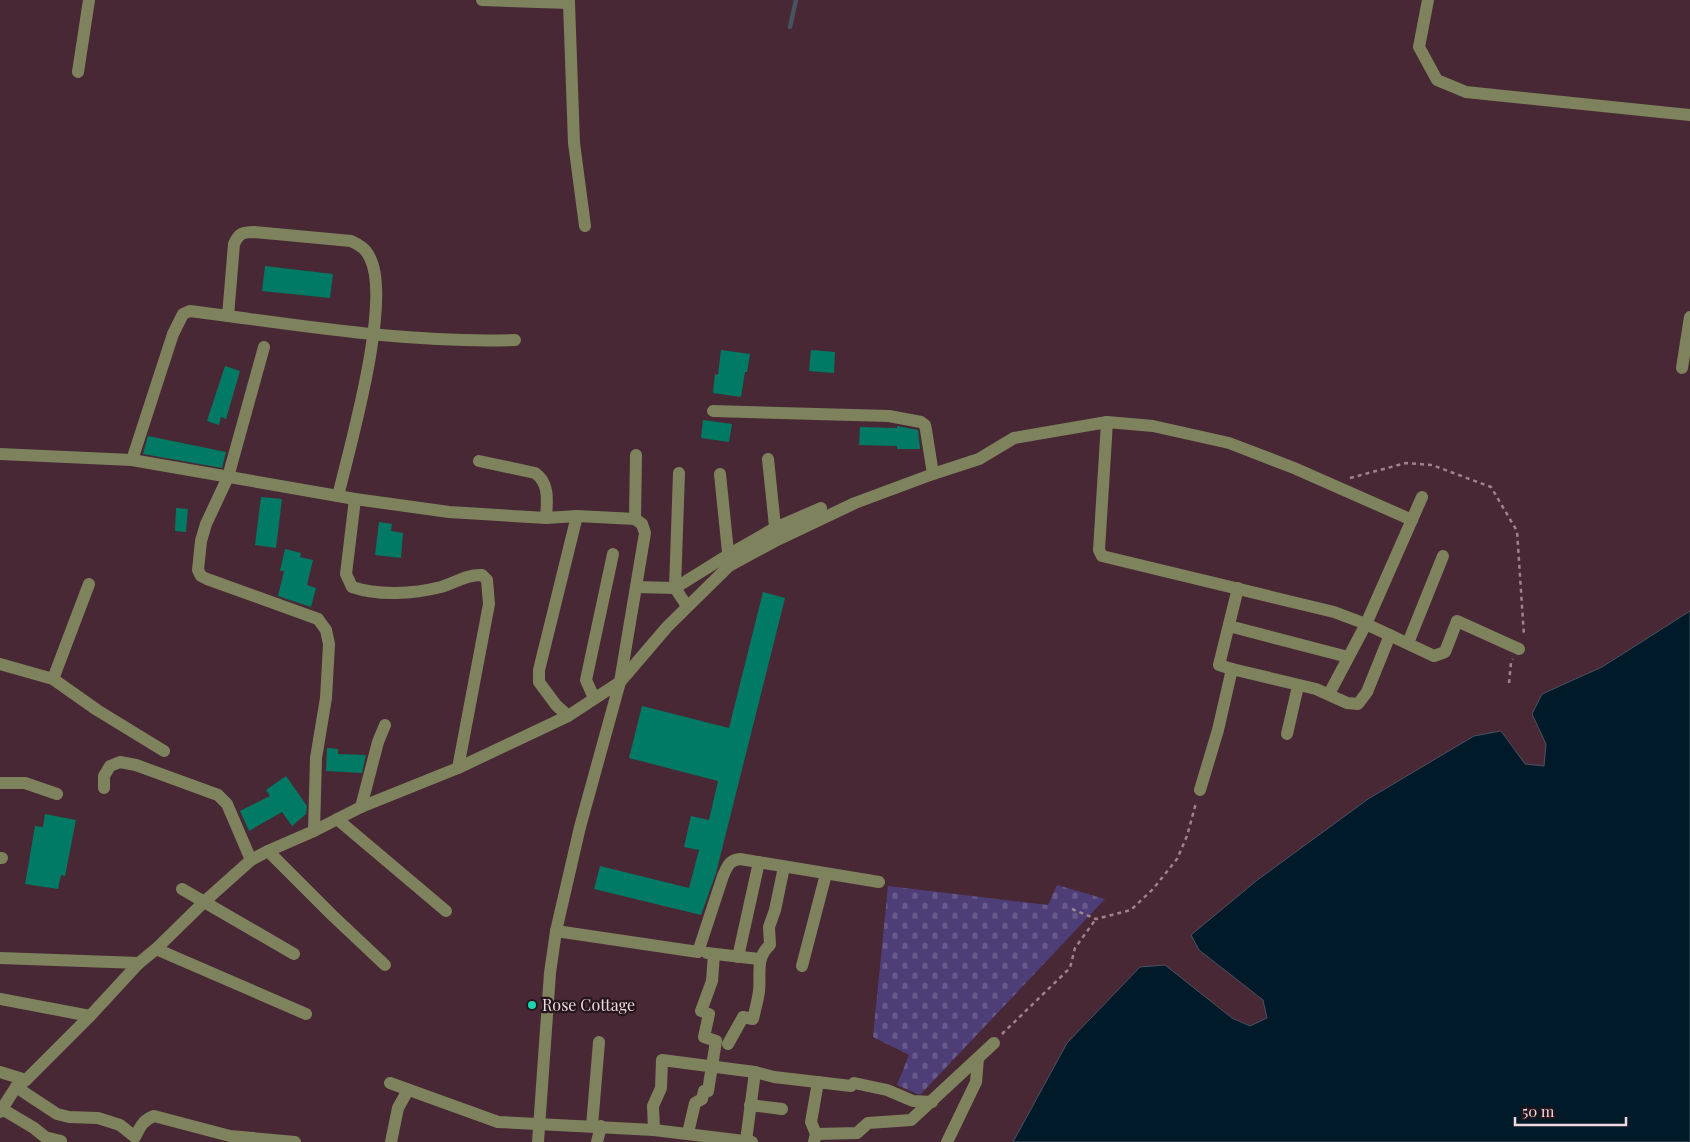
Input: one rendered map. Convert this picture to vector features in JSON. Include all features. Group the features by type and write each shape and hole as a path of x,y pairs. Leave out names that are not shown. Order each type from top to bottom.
{"street":[{"path":"78,72 89,0"},
{"path":"482,0 569,2 574,143 585,226"},
{"path":"1428,0 1419,47 1437,80 1466,92 1690,115"},
{"path":"228,316 234,244 238,236 243,232 351,241 363,247 371,260 376,280 377,304 374,335 356,423 338,496"},
{"path":"132,460 173,334 183,314 190,311 374,335 445,340 515,340"},
{"path":"1682,368 1690,317"},
{"path":"264,347 228,477 206,524 201,541 198,570 201,576 318,619 326,630 330,644 326,698 316,758 314,831"},
{"path":"713,411 889,416 921,422 926,430 933,474"},
{"path":"1107,422 1099,553 1106,557 1334,612 1366,624 1434,656 1445,652 1457,621 1518,649"},
{"path":"776,534 933,474 979,459 1014,438 1107,422 1153,426 1229,443 1412,520"},
{"path":"0,454 132,460 355,499 448,512 546,518 577,516 635,519 642,524 645,533 620,682 580,827 556,931 550,973 538,1142"},
{"path":"635,519 636,455"},
{"path":"768,459 776,534"},
{"path":"479,462 535,473 540,477 547,492 546,518"},
{"path":"679,473 676,588 687,606"},
{"path":"61,1141 45,1137 34,1128 1,1110 21,1083 90,1016 138,963 156,949 251,860 361,807 458,768 568,716 620,682 667,627 729,560 720,474"},
{"path":"1329,694 1366,624 1422,497"},
{"path":"355,499 346,574 352,587 363,591 413,592 442,587 474,574 482,575 487,580 489,604 458,768"},
{"path":"636,587 676,588 821,508"},
{"path":"568,716 556,705 539,682 539,670 577,516"},
{"path":"594,698 586,680 613,554"},
{"path":"1408,643 1443,556"},
{"path":"53,679 89,584"},
{"path":"1238,588 1219,665 1316,689 1347,703 1358,704 1367,692 1390,635"},
{"path":"1229,626 1348,657"},
{"path":"0,664 53,679 97,710 164,751"},
{"path":"1200,790 1218,730 1232,669"},
{"path":"1287,734 1298,686"},
{"path":"361,807 378,742 385,725"},
{"path":"104,788 104,776 110,766 120,762 136,765 218,795 229,809 251,860"},
{"path":"0,783 25,783 58,794"},
{"path":"337,819 446,911"},
{"path":"268,851 385,965"},
{"path":"698,952 723,876 728,864 733,860 759,862 880,882"},
{"path":"738,957 759,862"},
{"path":"728,1044 743,1018 753,1019 760,991 760,960 765,949 770,945 769,927 775,910 784,867"},
{"path":"802,966 826,874"},
{"path":"182,890 294,954"},
{"path":"556,931 760,960"},
{"path":"156,949 306,1014"},
{"path":"688,1134 695,1103 702,1099 704,1091 708,1091 713,1066 716,1041 704,1037 709,1014 701,1011 712,981 714,954"},
{"path":"0,958 138,963"},
{"path":"0,999 90,1016"},
{"path":"597,1142 599,1042"},
{"path":"818,1082 811,1122 815,1138 857,1133 868,1123 911,1120 994,1042"},
{"path":"947,1142 976,1082 978,1058"},
{"path":"656,1134 654,1106 661,1088 662,1060 755,1072 774,1077 851,1086 854,1083 887,1090 913,1101 932,1102"},
{"path":"0,1072 21,1083 57,1114 69,1117 98,1118 120,1125 136,1139 142,1123 147,1118 154,1116 230,1136 295,1142"},
{"path":"390,1083 498,1122 596,1126 656,1134 688,1134 749,1142 750,1105 755,1072"},
{"path":"391,1142 398,1108 408,1090"},
{"path":"750,1105 782,1109"}],"path":[{"path":"1323,481 1345,480 1406,463 1432,465 1491,486 1517,531 1524,639 1511,663 1509,683"},
{"path":"994,1042 1070,968 1075,948 1096,920 1131,910 1154,890 1177,859 1200,790"},
{"path":"1072,909 1096,920"}],"green space":[{"path":"1057,885 1105,899 920,1095 897,1085 909,1055 873,1037 888,886 1048,905"}],"water":[{"path":"1690,611 1690,1142 1013,1142 1067,1043 1140,967 1165,965 1232,1018 1250,1026 1267,1018 1263,1000 1199,950 1191,935 1256,881 1368,799 1474,736 1501,731 1525,764 1544,766 1546,744 1532,714 1542,694 1602,667"}],"building":[{"path":"265,266 333,274 330,298 262,291"},
{"path":"721,350 750,354 741,397 713,393 715,374 718,375"},
{"path":"811,350 835,352 834,373 809,371"},
{"path":"225,366 240,371 226,419 221,417 219,425 207,421"},
{"path":"703,420 732,424 729,442 701,438"},
{"path":"897,426 918,430 920,449 897,449 897,446 859,445 860,427 897,428"},
{"path":"148,436 226,452 222,468 143,454"},
{"path":"261,497 282,499 276,548 255,545"},
{"path":"176,508 188,509 186,532 175,531"},
{"path":"379,522 392,524 391,531 403,533 401,558 375,555"},
{"path":"285,549 301,553 300,557 313,560 307,585 316,588 311,607 278,596 284,571 280,571"},
{"path":"763,592 785,598 716,873 701,915 594,889 600,866 689,888 699,850 684,847 691,816 709,820 718,781 629,758 642,706 729,728"},
{"path":"327,748 338,749 338,754 366,755 362,773 326,771"},
{"path":"286,776 307,806 306,814 292,826 282,812 249,831 240,811 270,796 266,790"},
{"path":"45,814 76,820 65,876 61,875 58,889 25,884 35,826 43,827"}],"waterway":[{"path":"790,27 796,0"}],"place":[{"name":"Rose Cottage","path":"532,1005"}]}
